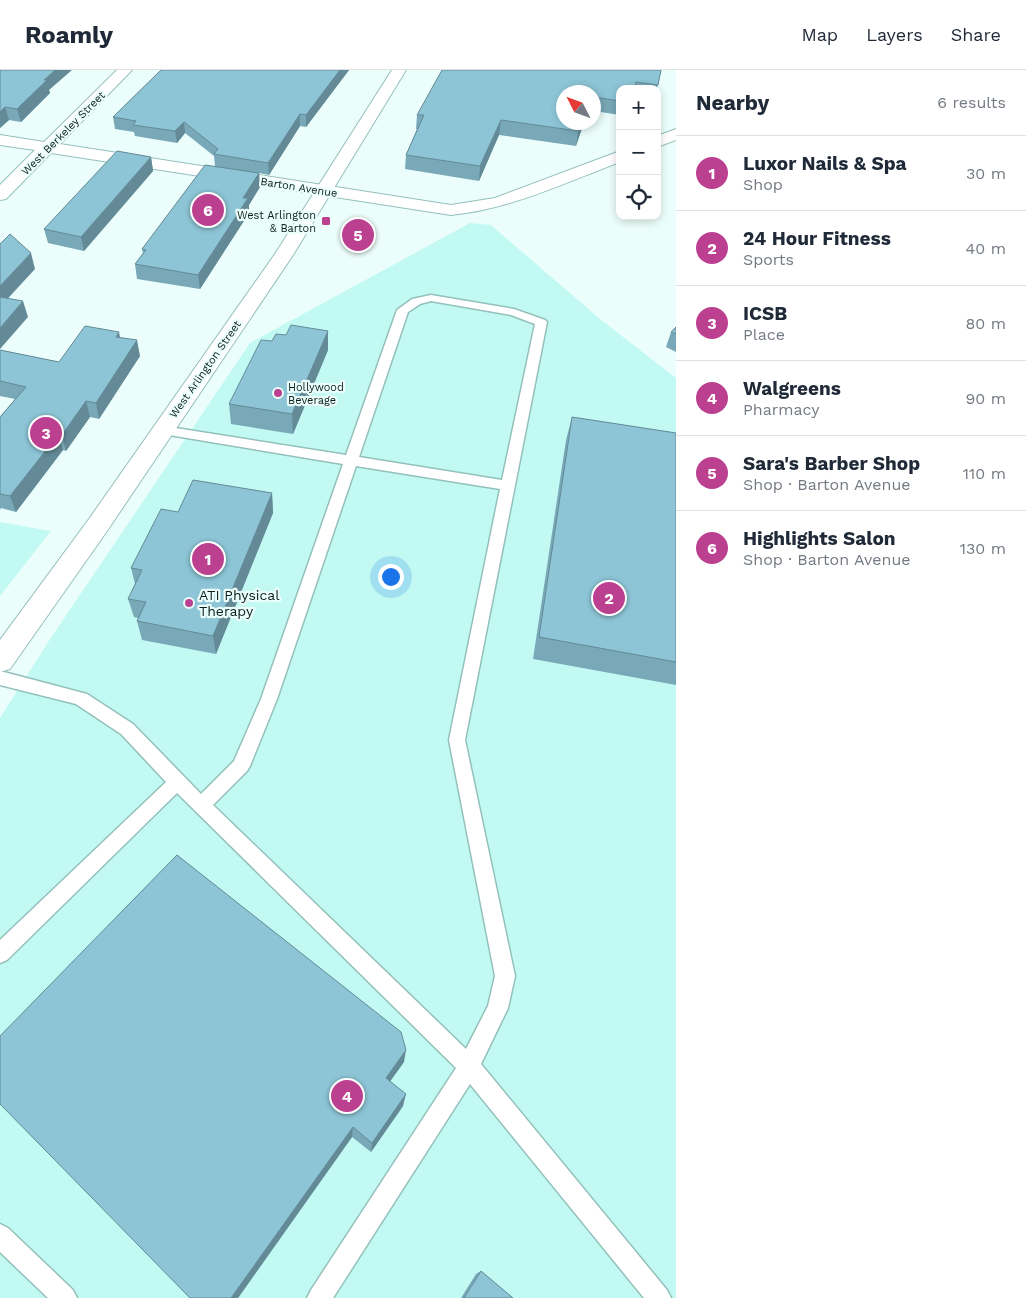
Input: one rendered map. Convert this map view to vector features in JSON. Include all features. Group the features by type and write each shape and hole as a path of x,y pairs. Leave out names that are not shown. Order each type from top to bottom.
{"street":[{"name":"West Berkeley Street","path":"0,195 125,70"},
{"name":"West Arlington Street","path":"0,661 284,255 398,70"},
{"path":"661,140 676,134"},
{"name":"Barton Avenue","path":"0,140 451,210 500,202 616,158"}],"lane":[{"path":"201,805 241,766 269,699 403,310 416,301 431,298 514,312 541,322 457,740 505,976 498,1008 468,1066 319,1298"},
{"path":"163,430 508,486"},
{"path":"0,678 81,699 127,729 177,782 468,1066 659,1298"},
{"path":"0,953 177,782"},
{"path":"0,1236 65,1298"}],"shaded area":[{"path":"470,223 491,225 600,319 676,378 676,1298 0,1298 0,718 50,639 250,343"},
{"path":"0,522 51,531 0,596"}],"building":[{"path":"0,70 55,70 17,109 5,107 0,112"},
{"path":"161,70 340,70 306,115 300,114 268,163 214,154 218,149 184,122 175,131 133,125 136,121 113,117"},
{"path":"442,70 661,70 658,85 636,82 635,85 616,85 616,100 601,98 601,85 556,85 556,128 501,120 480,166 406,155 424,115 417,115"},
{"path":"117,151 151,157 81,237 44,229"},
{"path":"205,165 259,173 243,198 248,198 198,275 135,264 146,250 142,249"},
{"path":"10,234 31,253 0,286 0,244"},
{"path":"0,297 23,301 0,328"},
{"name":"Hollywood Beverage","path":"291,325 328,331 292,414 229,404 261,340 272,341 276,334 286,335"},
{"path":"85,326 119,332 116,337 137,340 96,403 86,401 62,435 58,435 10,496 0,494 0,417 26,387 0,381 0,350 59,362"},
{"path":"676,327 676,334 671,332"},
{"path":"572,417 676,433 676,662 539,637"},
{"path":"193,480 272,493 213,636 137,621 146,602 128,599 142,570 131,568 161,509 178,512"},
{"path":"177,855 401,1032 406,1050 386,1078 406,1094 372,1143 353,1127 231,1298 190,1298 0,1104 0,1036"},
{"path":"481,1271 513,1298 464,1298"}],"place":[{"name":"Highlights Salon","path":"208,210"},
{"name":"West Arlington & Barton","path":"326,221"},
{"name":"Sara's Barber Shop","path":"358,235"},
{"name":"Hollywood Beverage","path":"278,393"},
{"name":"ICSB","path":"46,433"},
{"name":"Luxor Nails & Spa","path":"208,559"},
{"name":"24 Hour Fitness","path":"609,598"},
{"name":"ATI Physical Therapy","path":"189,603"},
{"name":"Walgreens","path":"347,1096"}]}
